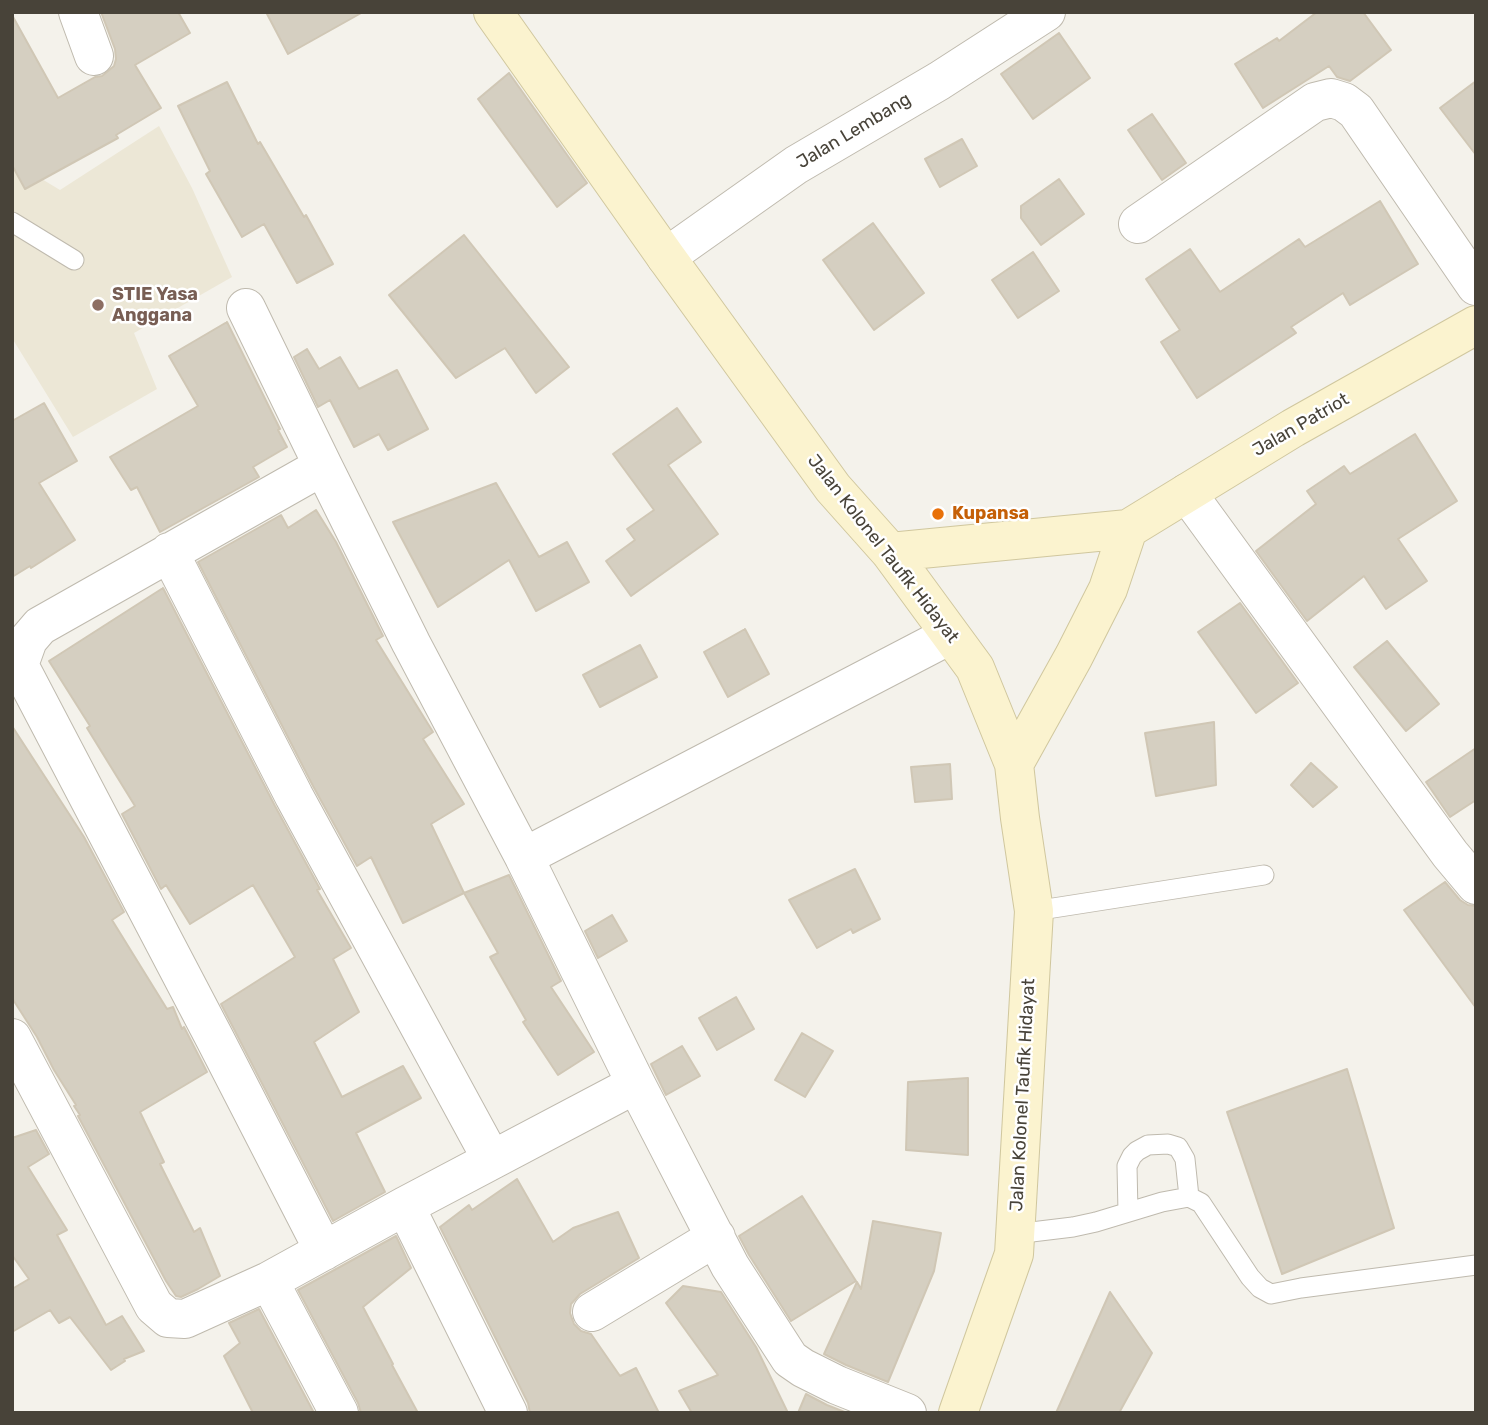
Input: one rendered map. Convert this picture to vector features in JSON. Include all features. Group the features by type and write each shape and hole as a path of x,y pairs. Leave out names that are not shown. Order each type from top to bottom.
{"main road":[{"name":"Jalan Kolonel Taufik Hidayat","path":"493,12 833,488 890,552 975,668 1014,764 1034,911 1014,1254 958,1413"},
{"name":"Jalan Patriot","path":"890,552 1128,529 1293,428 1476,326"},
{"path":"1014,764 1108,589 1128,529"}],"street":[{"path":"78,12 94,56"},
{"name":"Jalan Lembang","path":"666,257 796,165 939,82 1006,23 1046,12"},
{"path":"1138,224 1315,102 1331,98 1344,102 1356,111 1476,286"},
{"path":"246,307 411,643 524,857 730,1266 790,1359 836,1384 907,1413"},
{"path":"323,466 40,626 28,640 16,667 209,1027 324,1251"},
{"path":"1187,493 1463,846 1476,885"},
{"path":"169,552 294,796 492,1160"},
{"path":"524,857 950,635"},
{"path":"12,1038 154,1306 168,1318 185,1319 269,1282 405,1206 636,1084"},
{"path":"405,1206 508,1413"},
{"path":"592,1312 716,1237"},
{"path":"269,1282 339,1413"}],"lane":[{"path":"12,222 74,260"},
{"path":"1034,911 1264,875"},
{"path":"1128,1212 1127,1166 1132,1156 1147,1145 1168,1144 1178,1147 1185,1159 1189,1197"},
{"path":"1015,1234 1073,1227 1189,1197 1201,1203 1250,1277 1260,1288 1271,1294 1301,1287 1476,1265"}],"shaded area":[{"name":"STIE Yasa Anggana","path":"159,126 192,188 232,277 134,333 157,389 73,437 12,338 12,161 60,190"}],"building":[{"path":"101,12 178,12 190,33 135,65 161,108 116,135 118,138 25,189 12,165 12,15 58,98 95,77 102,76 114,66 115,49"},
{"path":"266,12 363,12 288,54"},
{"path":"1317,12 1363,12 1391,50 1350,81 1337,77 1329,66 1263,108 1235,64 1277,38 1279,41"},
{"path":"1059,33 1090,78 1033,119 1001,74"},
{"path":"509,73 587,183 557,207 478,99"},
{"path":"1476,81 1476,155 1440,108"},
{"path":"227,82 258,144 260,142 304,217 306,215 333,264 297,283 264,224 242,237 206,174 210,171 178,106"},
{"path":"1152,114 1186,163 1162,180 1128,130"},
{"path":"962,139 977,166 940,187 925,159"},
{"path":"1059,179 1084,214 1041,245 1021,218 1021,206"},
{"path":"1380,201 1418,264 1350,305 1343,293 1291,327 1296,333 1197,398 1161,342 1180,330 1146,279 1190,249 1220,292 1299,239 1305,247"},
{"path":"873,223 924,293 874,330 823,260"},
{"path":"464,235 569,367 536,393 505,348 456,378 389,295"},
{"path":"1033,252 1059,291 1018,318 992,280"},
{"path":"227,322 287,447 253,467 259,477 160,532 137,487 131,490 110,457 198,406 169,356"},
{"path":"307,349 319,369 340,357 359,389 397,370 428,429 388,450 379,434 354,447 330,400 318,407 294,357"},
{"path":"44,403 77,461 39,483 75,540 12,577 12,421"},
{"path":"677,408 701,442 668,465 718,534 631,596 606,561 635,540 627,529 654,510 613,454"},
{"path":"1415,434 1457,501 1398,539 1427,581 1386,609 1364,576 1307,621 1256,551 1316,504 1307,491 1344,466 1350,474"},
{"path":"496,483 539,557 567,542 589,582 536,611 509,560 438,607 393,522"},
{"path":"316,510 336,542 383,636 376,640 433,732 423,739 464,804 431,824 464,893 403,923 371,857 357,866 198,562 281,515 288,528"},
{"path":"163,588 320,889 317,890 351,948 333,959 359,1012 314,1042 342,1097 403,1066 421,1098 356,1133 385,1192 333,1221 221,1004 295,957 253,885 190,924 166,885 161,889 122,814 135,806 87,728 90,726 49,661"},
{"path":"1240,603 1298,683 1256,713 1198,632"},
{"path":"745,629 769,674 728,697 704,652"},
{"path":"1387,641 1439,704 1406,731 1354,667"},
{"path":"640,645 657,677 600,707 583,675"},
{"path":"1214,722 1216,785 1156,796 1145,733"},
{"path":"12,726 84,837 124,912 112,920 167,1009 173,1007 182,1029 184,1027 207,1072 140,1112 164,1162 160,1164 194,1232 200,1228 220,1276 181,1297 176,1296 166,1281 78,1116 80,1115 74,1106 76,1105 12,998"},
{"path":"1476,748 1476,800 1450,817 1426,782"},
{"path":"1311,763 1337,787 1313,807 1291,785"},
{"path":"950,764 952,799 915,802 911,767"},
{"path":"855,869 880,919 853,933 851,929 817,948 789,900"},
{"path":"509,875 561,981 551,987 594,1052 558,1075 523,1022 526,1020 490,957 498,953 464,893"},
{"path":"1445,882 1460,900 1476,906 1476,1008 1404,910"},
{"path":"612,915 627,941 598,958 585,931"},
{"path":"736,997 754,1029 717,1050 699,1018"},
{"path":"802,1033 833,1051 805,1097 775,1080"},
{"path":"682,1046 700,1076 666,1095 651,1064"},
{"path":"1347,1069 1394,1228 1282,1274 1227,1112"},
{"path":"968,1078 968,1155 906,1150 908,1082"},
{"path":"36,1130 49,1154 28,1167 67,1230 57,1235 106,1325 122,1316 144,1351 124,1359 125,1361 111,1370 70,1317 59,1323 50,1310 12,1332 12,1289 29,1279 12,1255 12,1138"},
{"path":"517,1179 553,1242 573,1228 618,1212 639,1258 580,1294 571,1304 570,1313 574,1324 581,1331 591,1334 620,1376 636,1368 659,1413 530,1413 528,1403 440,1227 469,1205 472,1210"},
{"path":"802,1196 856,1281 791,1321 739,1236"},
{"path":"873,1221 941,1233 934,1271 888,1382 824,1354 857,1282 861,1289"},
{"path":"396,1236 411,1268 363,1307 418,1413 361,1413 298,1290"},
{"path":"683,1286 721,1292 756,1347 788,1413 692,1413 679,1391 718,1375 666,1303"},
{"path":"1110,1292 1152,1353 1119,1413 1056,1413"},
{"path":"259,1309 314,1413 253,1413 224,1356 240,1343 229,1323"},
{"path":"806,1394 827,1405 847,1413 798,1413"}],"place":[{"name":"STIE Yasa Anggana","path":"98,305"},
{"name":"Kupansa","path":"938,514"}]}
